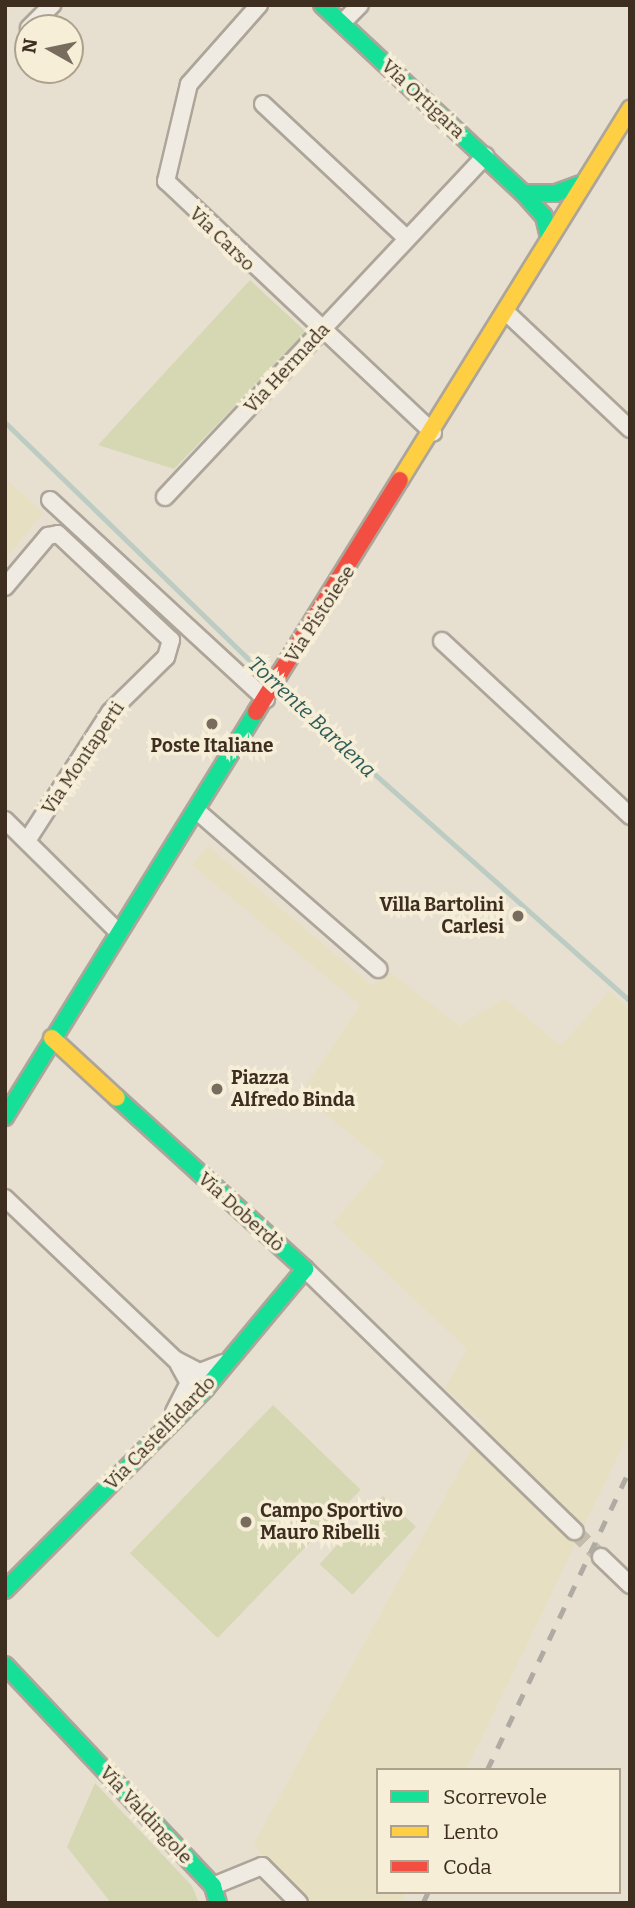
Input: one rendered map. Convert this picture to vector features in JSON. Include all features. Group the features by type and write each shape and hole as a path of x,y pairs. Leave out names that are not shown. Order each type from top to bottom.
{"street":[{"name":"Via Carso","path":"259,5 189,84 166,181 433,433"},
{"name":"Via Ortigara","path":"322,5 523,193 544,216 550,238"},
{"path":"342,23 360,5"},
{"path":"263,104 406,238"},
{"name":"Via Pistoiese","path":"5,1117 118,932 433,433 507,313 581,184 630,109"},
{"name":"Via Hermada","path":"165,496 485,156"},
{"path":"523,193 556,193 581,184"},
{"path":"507,313 630,429"},
{"path":"50,500 269,695"},
{"name":"Via Montaperti","path":"5,587 53,533 171,640 166,657 110,712 27,841"},
{"path":"442,641 630,816"},
{"path":"196,810 377,969"},
{"path":"5,820 118,932"},
{"name":"Via Doberdò","path":"52,1038 305,1269 429,1387 573,1531"},
{"path":"5,1198 176,1360 200,1372 231,1358"},
{"name":"Via Castelfidardo","path":"5,1590 206,1388 305,1269"},
{"path":"161,1433 188,1389 176,1360"},
{"path":"601,1557 630,1585"},
{"name":"Via Valdingole","path":"5,1665 214,1886"},
{"path":"218,1903 214,1886 262,1866 299,1903"}],"shaded area":[{"path":"5,478 43,513 5,559"},
{"path":"208,846 372,986 391,973 460,1026 504,998 561,1046 609,991 630,1010 630,1431 467,1768 376,1768 376,1894 405,1894 401,1903 307,1903 253,1845 485,1424 445,1388 467,1349 333,1223 385,1162 300,1094 360,1005 192,865"}],"green space":[{"path":"250,280 306,332 174,469 98,445"},
{"name":"Campo Sportivo Mauro Ribelli","path":"273,1405 361,1490 218,1638 130,1553"},
{"path":"383,1496 416,1527 352,1595 320,1564"},
{"path":"95,1783 192,1886 199,1903 111,1903 67,1847"}],"waterway":[{"name":"Torrente Bardena","path":"5,422 270,680"},
{"name":"Torrente Bardena","path":"279,689 630,1001"}],"tunnel":[{"path":"574,1531 601,1557"}],"railway":[{"path":"488,1768 630,1469"},
{"path":"423,1903 427,1894"}],"traffic: fast":[{"path":"322,5 523,193 544,216 549,238"},
{"path":"523,193 556,193 581,184"},
{"path":"5,1117 256,712"},
{"path":"5,1590 206,1388 305,1269 117,1098"},
{"path":"5,1665 213,1886 218,1903"}],"traffic: slow":[{"path":"400,480 630,109"},
{"path":"52,1038 117,1098"}],"traffic: jam":[{"path":"256,712 400,480"}],"place":[{"name":"Poste Italiane","path":"212,724"},
{"name":"Villa Bartolini Carlesi","path":"518,916"},
{"name":"Piazza Alfredo Binda","path":"217,1089"},
{"name":"Campo Sportivo Mauro Ribelli","path":"246,1522"}]}
